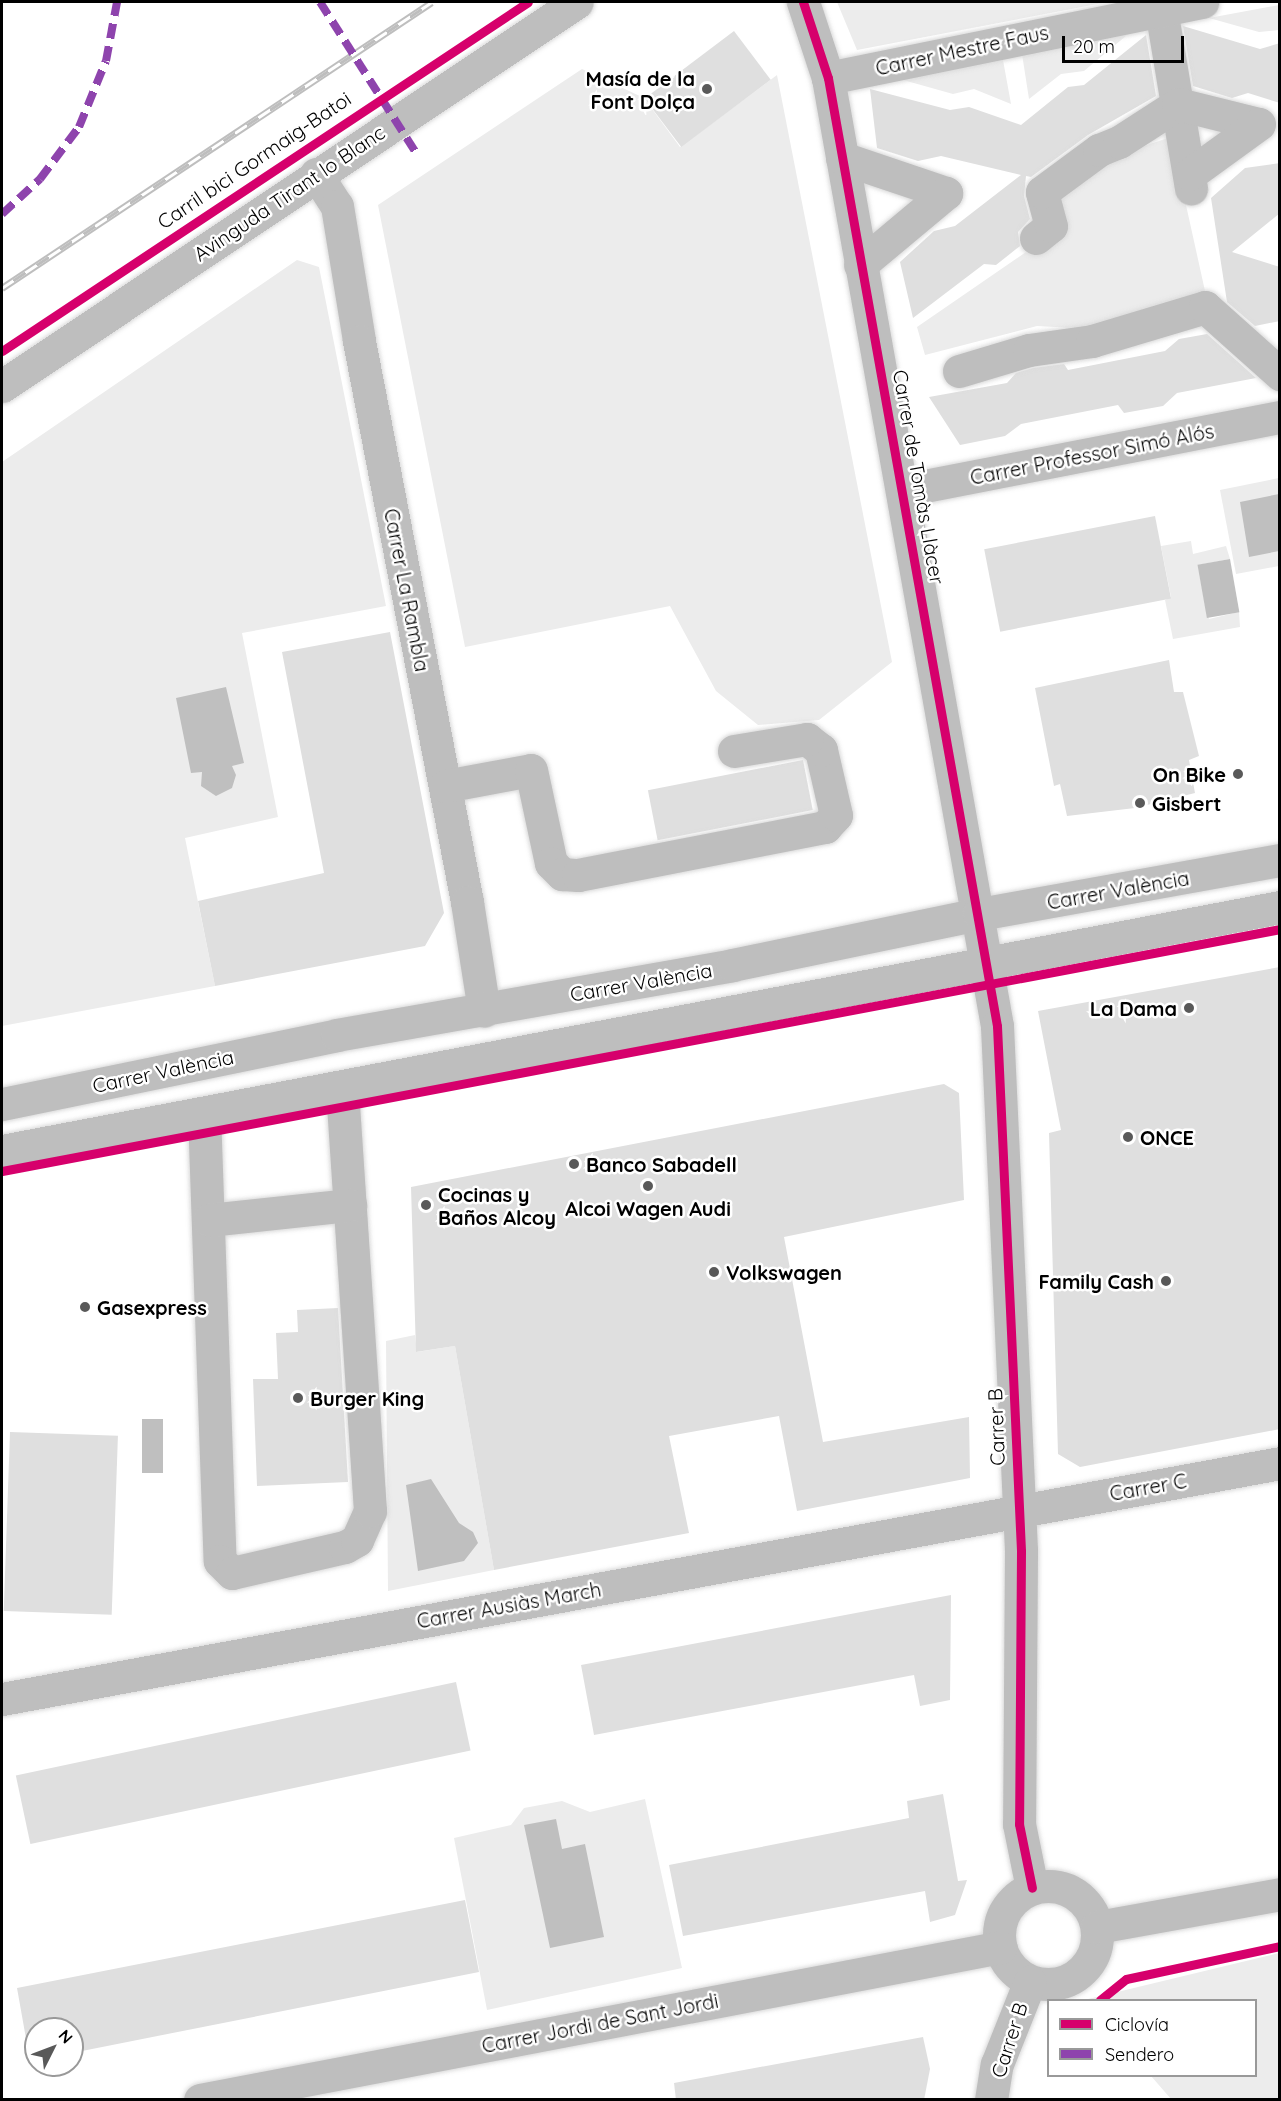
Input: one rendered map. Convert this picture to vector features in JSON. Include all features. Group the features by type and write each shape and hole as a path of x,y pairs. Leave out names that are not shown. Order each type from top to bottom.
{"street":[{"name":"Avinguda Tirant lo Blanc","path":"2,386 316,174 577,2"},
{"name":"Carrer de Tomàs Llàcer","path":"803,2 828,78 988,963"},
{"name":"Carrer Mestre Faus","path":"828,78 1202,2"},
{"path":"1036,238 1051,226 1039,183 1099,150 1119,142 1178,104 1259,124 1191,182 1178,104 1161,9"},
{"path":"842,158 946,193 860,265"},
{"name":"Carrer La Rambla","path":"316,174 338,206 359,342 445,786 484,1011"},
{"path":"959,371 1029,350 1092,342 1205,307 1280,375"},
{"name":"Carrer Professor Simó Alós","path":"904,490 1280,417"},
{"path":"445,786 531,770 551,863 562,874 578,875 825,827 836,815 821,750 807,739 734,751"},
{"name":"Carrer València","path":"2,1104 337,1035 484,1011 888,935 979,914 1280,860"},
{"path":"2,1151 342,1088 1280,907"},
{"name":"Carrer B","path":"988,963 1003,1101 1017,1511 1021,1551 1018,1824 1032,1888"},
{"path":"204,1113 220,1560 232,1573 345,1547 357,1540 366,1526 370,1511 367,1437 342,1088"},
{"path":"208,1220 350,1205"},
{"name":"Carrer C","path":"1017,1511 1280,1463"},
{"name":"Carrer Ausiàs March","path":"2,1699 1017,1511"},
{"path":"1056,1887 1078,1896 1087,1905 1097,1927 1095,1950 1074,1977 1053,1984 1030,1981 1016,1973 1001,1947 1002,1919 1020,1895 1032,1888 1056,1887"},
{"path":"1097,1927 1280,1894"},
{"name":"Carrer Jordi de Sant Jordi","path":"200,2100 1001,1947"},
{"name":"Carrer B","path":"991,2100 997,2064 1030,1981"}],"shaded area":[{"path":"837,2 1108,2 857,50"},
{"path":"1279,5 1279,30 1259,32 1209,18"},
{"path":"1133,30 1084,71 1061,74 1029,99 1022,54"},
{"path":"1003,60 1011,104 974,89 953,94 896,78"},
{"path":"582,69 644,98 680,147 777,75 892,662 819,720 758,725 716,691 670,606 465,647 378,205"},
{"path":"1171,137 1205,291 1092,329 1037,326 925,355 917,327 1058,230 1057,197 1126,152"},
{"path":"297,260 319,267 386,606 242,633 278,817 185,838 215,986 2,1026 2,462"},
{"path":"1279,478 1279,566 1236,574 1220,490"},
{"path":"1279,494 1279,551 1249,557 1240,502"},
{"path":"1191,541 1193,554 1226,546 1230,559 1198,565 1209,619 1239,612 1240,627 1173,639 1165,600 1171,597 1161,546"},
{"path":"1230,559 1239,612 1207,618 1198,565"},
{"path":"226,687 244,763 232,766 236,775 232,788 216,796 201,786 202,772 191,773 176,698"},
{"path":"415,1335 417,1352 455,1346 494,1570 388,1591 386,1341"},
{"path":"142,1419 163,1419 163,1473 142,1473"},
{"path":"431,1479 459,1523 473,1532 478,1543 464,1561 418,1571 406,1485"},
{"path":"645,1799 682,1968 487,2010 454,1838 511,1825 524,1808 562,1801 590,1812"},
{"path":"556,1819 562,1849 585,1844 604,1937 550,1948 524,1825"},
{"path":"1279,1953 1279,2099 1171,2099 1152,2077 1257,2077 1257,1999 1088,1999"}],"building":[{"path":"1183,26 1260,49 1280,43 1280,103 1248,93 1232,98 1193,86"},
{"name":"Masía de la Font Dolça","path":"734,31 771,80 681,147 645,98"},
{"path":"1146,35 1156,96 1088,135 1031,177 1026,176 1024,196 1030,219 1018,232 1020,246 996,265 984,264 913,318 900,262 934,231 955,226 1021,175 941,156 918,161 877,148 870,89 950,110 969,107 1021,125 1068,87 1084,85"},
{"path":"1280,163 1280,213 1232,252 1280,267 1280,321 1255,326 1227,302 1211,198 1245,168"},
{"path":"1207,334 1256,378 1177,393 1163,406 1124,413 1118,405 1021,424 1005,436 960,445 929,397 1007,383 1016,373 1033,368 1064,364 1068,370 1165,351 1179,339"},
{"path":"1155,516 1171,598 1000,632 984,549"},
{"path":"390,632 444,913 425,946 215,986 198,901 324,873 282,652"},
{"path":"1169,660 1174,692 1183,692 1199,756 1189,760 1195,793 1135,808 1067,816 1060,784 1054,786 1035,688"},
{"path":"803,760 813,810 658,840 648,790"},
{"name":"Family Cash","path":"1280,967 1280,1429 1080,1467 1058,1454 1049,1133 1061,1130 1038,1011"},
{"path":"944,1084 959,1093 964,1200 784,1237 823,1442 969,1417 970,1478 797,1511 779,1416 669,1436 689,1533 494,1570 455,1346 416,1352 411,1187"},
{"name":"Burger King","path":"338,1308 348,1482 257,1486 253,1379 278,1379 276,1333 298,1332 297,1310"},
{"path":"10,1432 118,1436 112,1615 4,1611"},
{"path":"951,1595 950,1700 920,1706 914,1675 594,1735 581,1665"},
{"path":"456,1682 471,1750 30,1844 16,1776"},
{"path":"943,1794 958,1881 967,1880 955,1915 930,1922 925,1891 683,1936 669,1865 909,1818 907,1801"},
{"path":"465,1900 479,1972 84,2051 84,2017 24,2017 24,2027 17,1988"},
{"path":"923,2037 930,2069 924,2100 676,2100 674,2083"}],"railway":[{"path":"2,288 432,2"}],"marked path":[{"path":"2,214 40,179 79,127 106,61 117,2"},
{"path":"320,2 415,151"}],"cycle path":[{"name":"Carril bici Gormaig-Batoi","path":"2,351 528,2"},
{"path":"803,2 828,78 997,1026 1021,1551 1019,1824 1032,1888"},
{"path":"2,1171 1280,929"},
{"path":"1101,1999 1126,1979 1280,1946"}],"place":[{"name":"Masía de la Font Dolça","path":"707,89"},
{"name":"On Bike","path":"1238,774"},
{"name":"Gisbert","path":"1140,803"},
{"name":"La Dama","path":"1189,1008"},
{"name":"ONCE","path":"1128,1137"},
{"name":"Banco Sabadell","path":"574,1164"},
{"name":"Alcoi Wagen Audi","path":"648,1186"},
{"name":"Cocinas y Baños Alcoy","path":"426,1205"},
{"name":"Volkswagen","path":"714,1272"},
{"name":"Family Cash","path":"1166,1281"},
{"name":"Gasexpress","path":"85,1307"},
{"name":"Burger King","path":"298,1398"}]}
